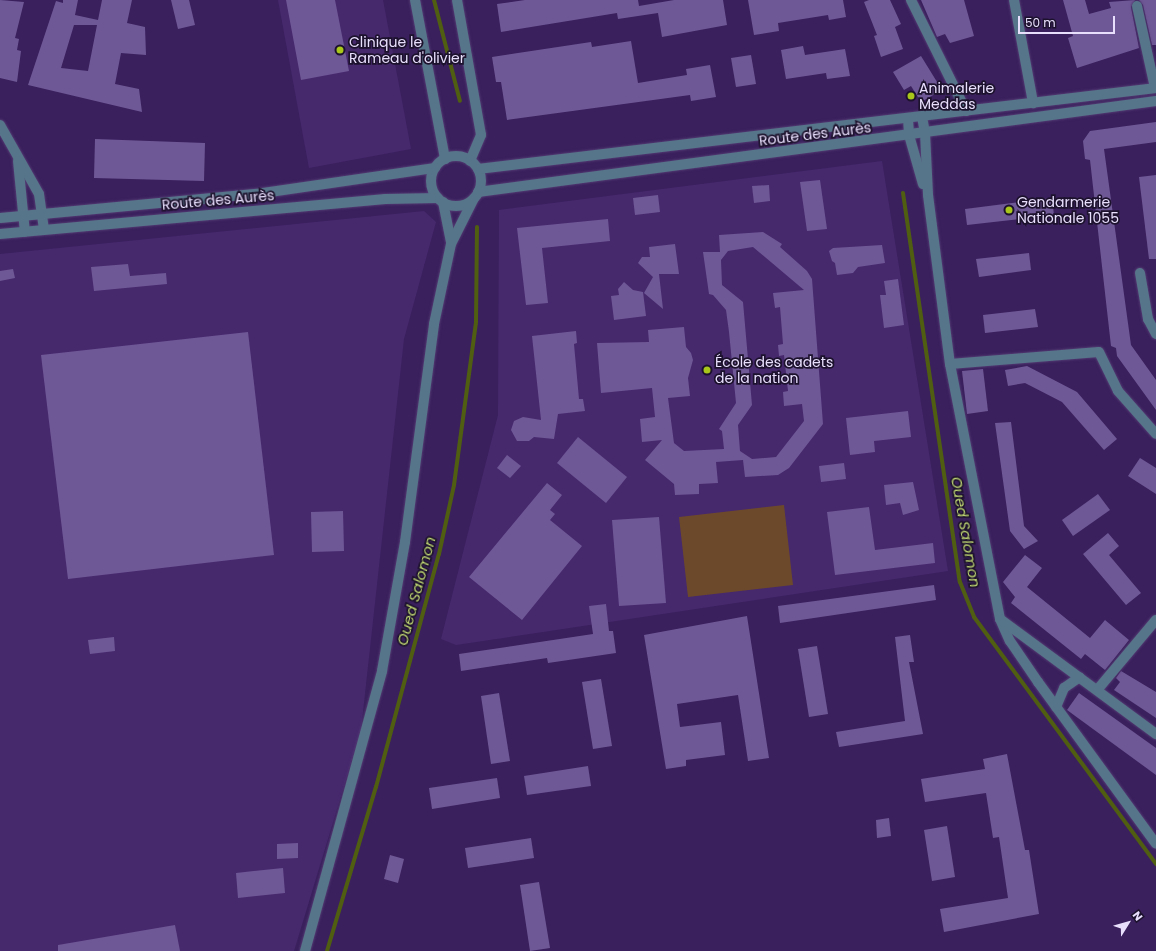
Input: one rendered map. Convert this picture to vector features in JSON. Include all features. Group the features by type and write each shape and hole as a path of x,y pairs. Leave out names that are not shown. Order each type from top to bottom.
{"street":[{"path":"415,0 445,159"},
{"path":"457,0 481,135 470,161"},
{"path":"911,0 966,111"},
{"path":"1014,0 1033,103"},
{"name":"Route des Aurès","path":"478,169 908,119 1156,88 1137,6"},
{"name":"Route des Aurès","path":"476,195 1156,101"},
{"path":"922,117 925,133 928,201 950,364 1000,619 1010,641 1156,844"},
{"path":"908,119 909,135 928,201"},
{"path":"0,126 39,194 44,230"},
{"path":"305,951 372,708 391,628 405,542 430,346 451,244 476,195 481,176 478,169 470,161 458,156 445,159 435,168 432,183 440,200 451,244"},
{"path":"18,159 25,232"},
{"name":"Route des Aurès","path":"0,218 263,193 435,168"},
{"path":"440,200 456,206 476,195"},
{"name":"Route des Aurès","path":"0,234 385,199 440,200"},
{"path":"1140,273 1148,319 1156,334"},
{"path":"950,364 1099,352 1118,391 1154,428"},
{"path":"1000,619 1098,688 1156,734"},
{"path":"1098,688 1156,620"},
{"path":"1056,707 1064,688 1080,676"}],"shaded area":[{"name":"Clinique le Rameau d'olivier","path":"278,0 383,0 411,149 309,168"},
{"name":"École des cadets de la nation","path":"882,161 948,571 456,645 441,639 498,415 499,210"},
{"path":"424,211 436,222 404,339 361,730 294,951 0,951 0,254"},
{"path":"784,505 793,585 688,597 679,517"}],"building":[{"path":"0,0 24,2 15,38 19,39 17,50 21,51 17,82 0,78"},
{"path":"63,0 78,0 75,15 98,20 102,0 132,0 127,23 145,27 146,55 121,53 115,84 139,89 142,112 28,85 56,1 63,3","holes":["74,25 97,25 88,71 61,68"]},
{"path":"171,0 189,0 195,25 178,29"},
{"path":"286,0 335,0 349,71 301,80"},
{"path":"525,0 638,0 639,6 674,0 723,0 727,25 662,37 658,13 618,19 617,13 501,32 497,4"},
{"path":"748,0 843,0 846,17 829,20 828,15 778,23 779,31 754,35"},
{"path":"869,0 890,0 901,24 895,27 903,49 881,57 874,36 877,35 864,2"},
{"path":"921,0 964,0 974,36 950,43 945,34 937,37"},
{"path":"1063,0 1085,0 1089,14 1111,8 1109,2 1135,0 1131,7 1139,48 1077,68 1068,38 1073,36"},
{"path":"1139,0 1156,0 1156,45 1152,45 1143,5"},
{"path":"631,41 638,83 687,75 686,69 710,65 716,97 691,101 690,95 507,120 501,82 496,82 492,57 591,42 592,47"},
{"path":"803,46 805,55 845,49 850,76 827,79 826,73 786,79 781,50"},
{"path":"751,55 756,84 736,87 731,58"},
{"path":"921,56 942,90 921,102 911,86 904,90 893,72"},
{"path":"1156,122 1156,142 1104,149 1131,345 1156,380 1156,410 1117,356 1116,348 1111,346 1090,160 1085,159 1083,141 1090,131"},
{"path":"95,139 205,143 204,181 94,178"},
{"path":"1156,175 1156,259 1149,259 1139,177"},
{"path":"820,180 827,229 807,231 800,182"},
{"path":"769,185 770,201 754,203 752,186"},
{"path":"658,195 660,212 635,215 633,198"},
{"path":"1052,198 1054,215 967,225 965,209"},
{"path":"608,219 610,241 542,248 548,303 526,305 517,228"},
{"path":"763,232 782,244 780,247 807,271 812,279 823,424 789,468 778,475 745,477 743,460 716,462 718,483 699,484 699,494 675,495 674,484 645,460 662,440 642,442 640,419 655,417 652,388 601,393 597,343 649,342 648,330 684,327 686,347 691,353 693,360 688,378 690,396 668,398 674,443 684,451 724,449 722,431 719,429 736,403 729,332 726,310 713,295 709,294 703,252 720,252 719,235","holes":["753,247 804,290 773,293 775,308 780,307 783,344 778,345 779,356 784,355 788,391 783,392 784,406 802,404 804,421 776,457 752,459 740,451 738,425 752,405 743,302 722,285 721,260 728,251"]},
{"path":"675,244 679,274 659,274 663,309 644,293 653,277 638,263 642,257 650,257 649,247"},
{"path":"882,245 885,263 858,267 853,273 837,275 835,263 832,261 829,251 833,248"},
{"path":"1029,253 1031,270 979,277 976,259"},
{"path":"128,264 130,276 166,273 167,284 94,291 91,267"},
{"path":"13,269 15,278 0,281 0,271"},
{"path":"898,279 904,325 884,328 880,295 886,295 884,281"},
{"path":"624,282 633,290 643,292 646,316 614,320 611,296 619,295 618,289"},
{"path":"1035,309 1038,327 985,333 983,315"},
{"path":"576,331 577,343 574,344 579,399 583,399 585,411 558,414 554,439 534,437 529,441 517,441 511,430 514,421 523,417 541,420 532,336"},
{"path":"248,332 274,555 68,579 41,355"},
{"path":"1027,366 1077,392 1117,439 1104,450 1062,402 1025,383 1008,386 1005,370"},
{"path":"983,369 988,411 967,414 962,371"},
{"path":"908,411 911,437 874,441 875,452 850,455 846,418"},
{"path":"1011,422 1024,526 1038,541 1024,549 1010,531 995,423"},
{"path":"578,437 627,477 606,503 557,463"},
{"path":"507,455 521,466 510,478 497,468"},
{"path":"1140,458 1156,468 1156,494 1128,476"},
{"path":"844,463 846,479 821,482 819,466"},
{"path":"913,482 919,510 903,515 900,503 886,505 884,485"},
{"path":"547,483 562,495 550,510 555,514 550,520 582,546 522,620 469,577"},
{"path":"1098,494 1110,510 1073,536 1062,520"},
{"path":"869,507 875,550 933,543 935,563 835,575 827,512"},
{"path":"343,511 344,551 312,552 311,512"},
{"path":"659,517 666,603 619,606 612,520"},
{"path":"1108,533 1119,546 1109,555 1141,593 1126,605 1083,554"},
{"path":"1025,555 1042,568 1027,587 1090,638 1105,620 1129,640 1105,670 1085,654 1081,659 1011,603 1015,597 1003,582"},
{"path":"934,585 936,600 780,623 778,606"},
{"path":"606,604 609,631 613,631 616,653 548,663 547,658 461,671 459,654 593,634 589,606"},
{"path":"747,616 769,758 748,761 738,695 677,704 680,727 721,722 725,755 686,760 686,766 666,769 644,635"},
{"path":"910,635 914,662 909,662 923,734 839,747 836,732 905,721 895,637"},
{"path":"114,637 115,651 90,654 88,640"},
{"path":"817,646 828,714 809,717 798,649"},
{"path":"1121,671 1156,692 1156,718 1114,690 1120,682 1116,678"},
{"path":"601,679 612,746 593,749 582,682"},
{"path":"499,693 510,761 491,764 481,696"},
{"path":"1079,693 1156,748 1156,775 1067,710"},
{"path":"1007,754 1025,850 1029,850 1039,914 944,932 940,909 1008,898 999,837 993,838 986,793 925,802 921,779 985,769 983,759"},
{"path":"588,766 591,786 527,795 524,776"},
{"path":"497,778 500,798 432,809 429,788"},
{"path":"889,818 891,836 877,838 876,820"},
{"path":"947,826 955,877 932,881 924,830"},
{"path":"531,838 534,858 468,868 465,848"},
{"path":"298,843 298,858 277,859 277,844"},
{"path":"390,855 404,859 398,883 384,879"},
{"path":"283,868 285,893 238,898 236,873"},
{"path":"539,882 550,948 530,951 520,885"},
{"path":"175,925 180,951 58,951 58,945"}],"waterway":[{"name":"Oued Salomon","path":"434,0 460,101"},
{"name":"Oued Salomon","path":"903,193 960,582 974,617 1156,864"},
{"name":"Oued Salomon","path":"327,951 376,787 439,554 454,485 476,322 477,227"}],"place":[{"name":"Clinique le Rameau d'olivier","path":"340,50"},
{"name":"Animalerie Meddas","path":"911,96"},
{"name":"Gendarmerie Nationale 1055","path":"1009,210"},
{"name":"École des cadets de la nation","path":"707,370"}]}
